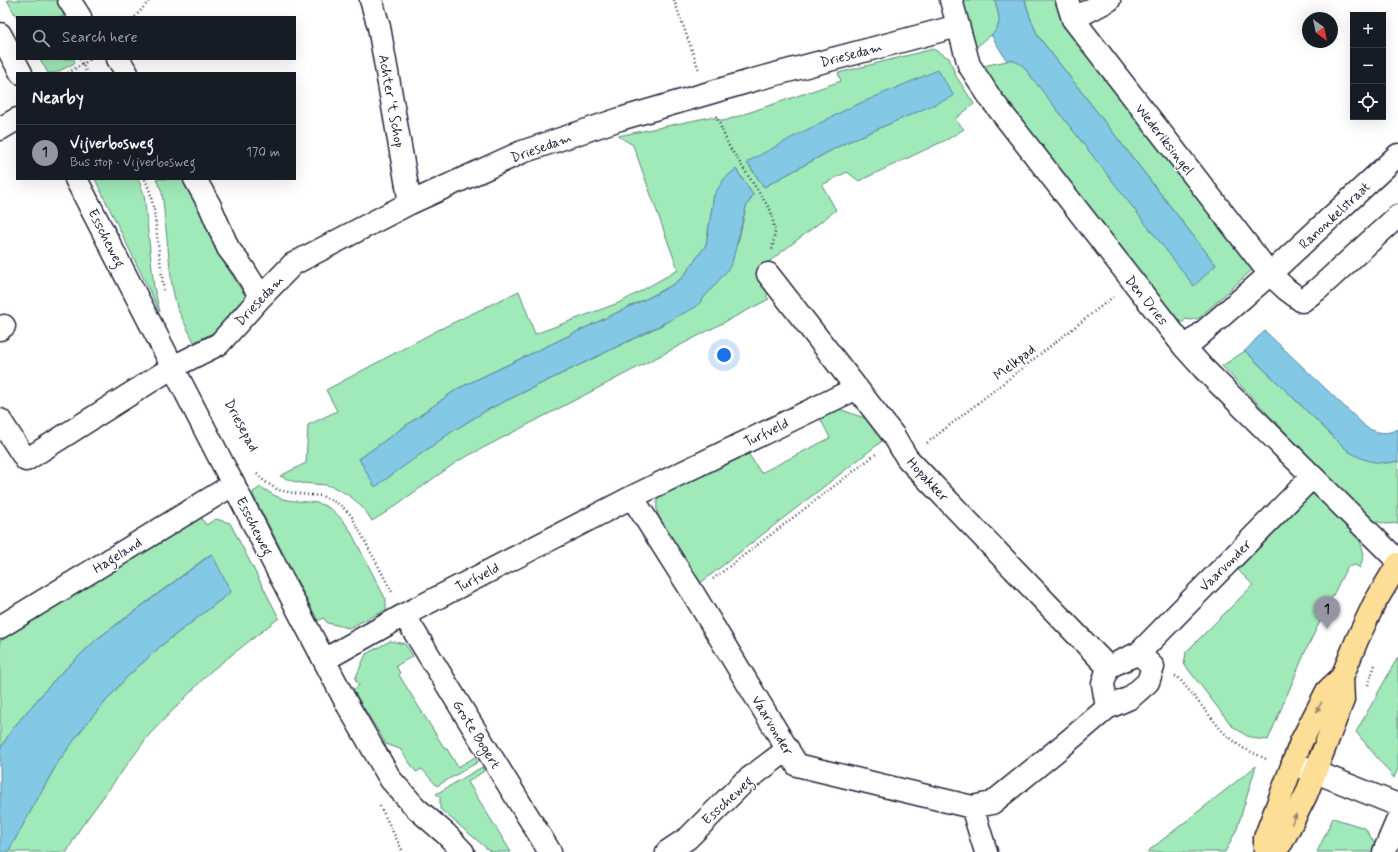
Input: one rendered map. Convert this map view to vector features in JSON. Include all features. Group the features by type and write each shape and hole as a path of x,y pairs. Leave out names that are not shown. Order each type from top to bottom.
{"main road":[{"path":"1274,852 1282,842 1306,795 1343,700 1342,677 1357,640 1374,604 1398,563"},
{"path":"1265,852 1265,838 1301,742 1327,691 1342,677"}],"street":[{"path":"69,0 79,16"},
{"name":"Achter 't Schop","path":"370,0 378,27 410,203"},
{"name":"Den Dries","path":"951,0 969,65 991,99 1132,282 1203,368 1398,563"},
{"path":"1070,9 1109,0"},
{"name":"Wederiksingel","path":"1070,9 1270,274"},
{"name":"Driesedam","path":"7,447 26,460 173,367 219,344 260,297 293,264 410,203 522,152 620,119 757,79 958,26"},
{"path":"0,34 20,72"},
{"path":"119,60 126,72"},
{"path":"0,129 16,120"},
{"name":"Ranonkelstraat","path":"1185,348 1270,274 1398,155"},
{"name":"Esscheweg","path":"77,180 324,660 391,780 416,808 446,834 463,852"},
{"path":"196,180 210,206 228,248 243,268 260,297"},
{"path":"1270,274 1286,289 1302,300 1318,289 1398,216"},
{"name":"Hopakker","path":"768,274 894,436 907,458 1108,667"},
{"name":"Turfveld","path":"324,660 404,616 632,497 857,388"},
{"path":"0,420 7,447"},
{"name":"Vaarvonder","path":"1108,667 1146,660 1312,477"},
{"name":"Hageland","path":"0,627 234,484"},
{"path":"632,497 693,593"},
{"name":"Vaarvonder","path":"693,593 797,765 972,807 992,803 1107,708 1130,698 1148,682 1146,660"},
{"name":"Grote Bogert","path":"404,616 550,852"},
{"path":"1107,708 1103,684 1108,667"},
{"name":"Esscheweg","path":"666,852 688,838 743,783 788,748"},
{"path":"1293,763 1398,805"},
{"path":"972,807 986,852"},
{"path":"1384,852 1398,819"}],"path":[{"path":"137,16 150,0"},
{"path":"80,60 86,72"},
{"path":"70,72 90,60"},
{"path":"729,146 771,211 775,232 768,274"},
{"path":"146,180 154,210 164,294"},
{"name":"Melkpad","path":"907,458 1132,282"},
{"path":"693,593 877,453 894,436"},
{"name":"Driesepad","path":"256,473 264,481 278,490 322,496 339,504 351,515 404,616"},
{"path":"1146,660 1178,677 1223,732 1243,748 1271,761"}],"green space":[{"path":"7,0 58,0 64,16 16,16"},
{"path":"961,0 995,0 1000,21 995,32 975,48"},
{"path":"1025,0 1058,0 1253,269 1199,318 1192,320 1186,319 1181,324 1177,320 998,90 983,66 1010,59 1022,64 1194,285 1216,265 1038,36"},
{"path":"933,49 949,58 956,76 974,104 955,119 964,129 948,139 859,181 847,172 822,185 836,210 757,271 771,291 766,296 769,299 458,461 372,521 353,498 340,490 326,485 298,483 280,476 306,463 308,425 337,411 326,390 438,330 519,291 535,334 621,302 678,270 633,145 618,136 710,117 724,121 841,81 838,73","holes":["954,95 843,144 764,187 747,163","736,169 753,195 746,207 738,243 664,324 487,410 453,431 375,486 359,459 457,389 656,294 683,277 706,245 714,195"]},
{"path":"41,60 74,60 75,63 57,72 47,72"},
{"path":"95,180 138,180 144,194 154,287 160,312"},
{"path":"156,180 188,180 213,245 246,297 240,306 215,332 194,342 177,308 172,286 162,192"},
{"path":"1245,351 1348,451 1385,463 1398,461 1398,523 1386,524 1375,521 1332,481 1222,366"},
{"path":"835,408 870,420 883,434 881,442 694,588 691,571 659,517 657,503 658,497 662,491 746,453 748,453 761,473 830,438 819,416"},
{"path":"261,487 280,498 317,503 327,507 340,517 350,530 386,600 386,610 349,628 327,623 324,618 318,621 253,495 253,492"},
{"path":"1315,493 1359,537 1364,554 1360,568 1355,565 1347,567 1306,650 1268,740 1257,739 1247,736 1232,726 1184,664 1186,652 1253,585 1237,567 1299,502"},
{"path":"201,517 206,525 216,519 230,523 279,618 211,671 149,735 79,830 67,852 8,852 58,762 86,724 126,678 162,645 231,592 211,554 97,639 56,678 13,728 0,749 0,641"},
{"path":"390,641 405,644 413,656 396,666 400,673 399,675 445,749 447,749 458,767 475,757 478,762 437,786 422,769 416,772 400,749 386,744 353,690 359,685 355,679 366,654"},
{"path":"1398,657 1398,768 1394,778 1356,732"},
{"path":"1256,766 1237,829 1225,852 1147,852"},
{"path":"482,767 484,771 468,782 511,852 491,852 440,809 440,797 436,794"},
{"path":"1333,818 1365,828 1375,844 1372,852 1317,852"}],"water":[{"path":"995,0 1025,0 1038,36 1216,265 1194,286 1022,65 1010,59 1007,61 991,35 998,27 999,23"},
{"path":"938,70 954,96 843,144 764,187 747,162 851,107"},
{"path":"736,169 753,195 746,207 732,263 696,307 487,410 453,431 375,487 359,459 457,389 656,294 683,277 706,245 714,195 724,179"},
{"path":"1265,331 1367,428 1382,433 1398,429 1398,461 1385,463 1372,462 1348,451 1245,351"},
{"path":"212,554 231,592 162,645 126,678 86,724 58,762 8,852 0,852 0,749 13,728 56,678 97,639"}],"place":[{"name":"Vijverbosweg","path":"1327,629"}]}
